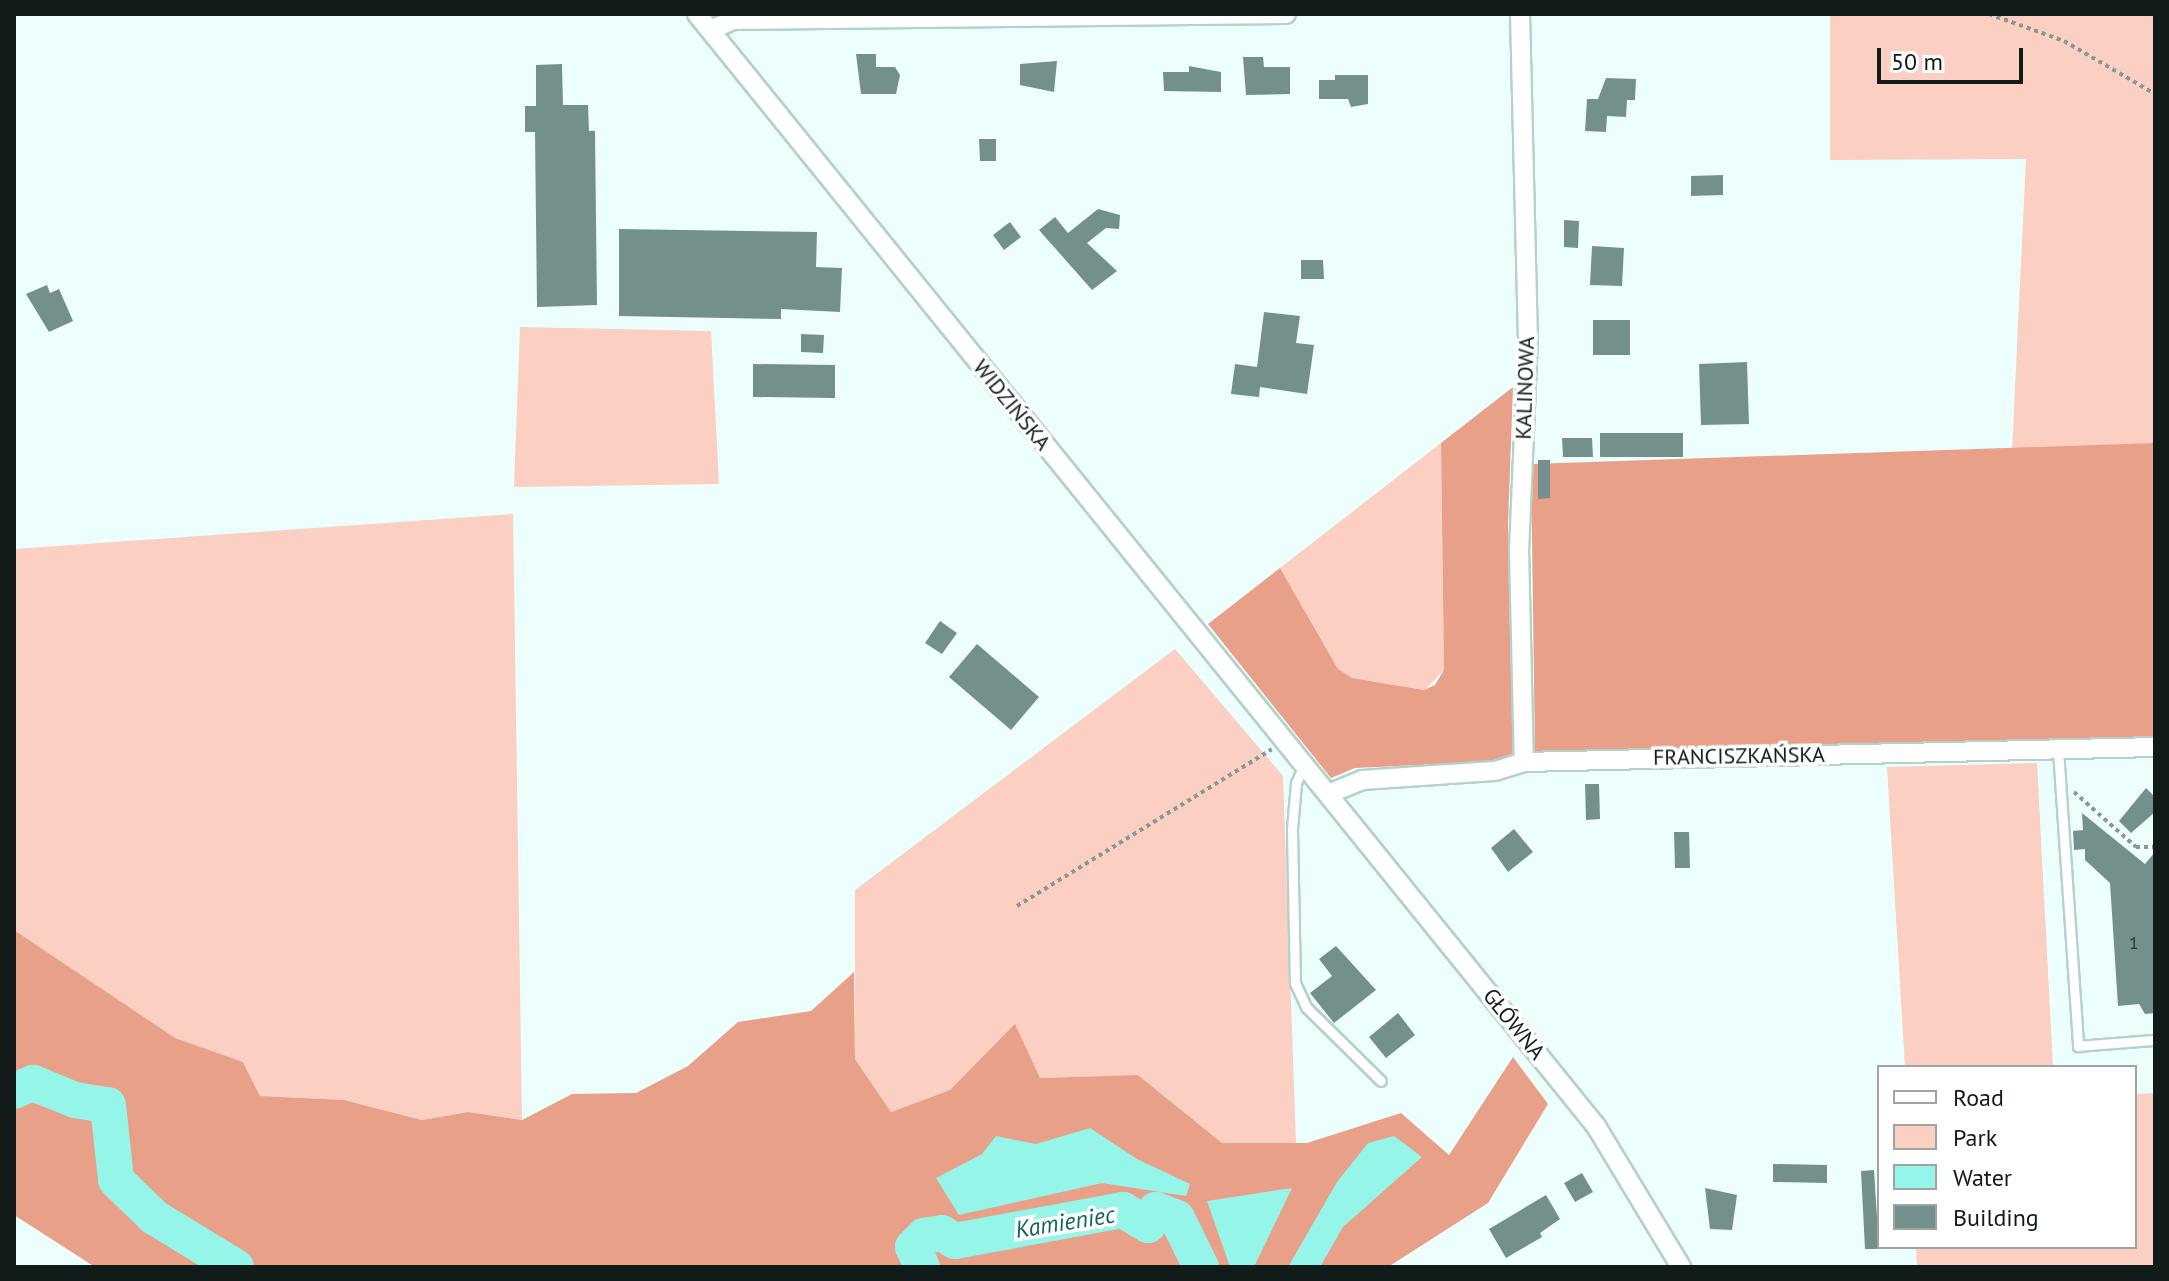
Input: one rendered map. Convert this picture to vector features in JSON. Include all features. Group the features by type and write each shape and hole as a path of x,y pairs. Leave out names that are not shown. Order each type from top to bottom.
{"street":[{"name":"WIDZIŃSKA","path":"697,14 1328,794"},
{"path":"710,30 733,20 1286,14"},
{"name":"KALINOWA","path":"1520,14 1528,337 1519,549 1524,762"},
{"name":"FRANCISZKAŃSKA","path":"1328,794 1362,780 1495,771 1524,762 2155,747"},
{"name":"GŁÓWNA","path":"1328,794 1596,1126 1681,1267"}],"lane":[{"path":"2058,750 2078,1046 2155,1040"},
{"path":"1304,765 1296,783 1292,829 1295,983 1306,1007 1381,1081"}],"path":[{"path":"1989,14 2064,41 2155,94"},
{"path":"1017,906 1284,741"},
{"path":"2060,779 2136,847 2155,847"}],"green space":[{"path":"1830,14 2155,14 2155,443 2012,451 2026,159 1830,160"},
{"path":"520,327 711,331 719,484 514,487"},
{"path":"1441,443 1444,670 1425,690 1351,678 1338,669 1280,568"},
{"path":"513,514 522,1120 468,1112 422,1120 344,1100 260,1096 243,1062 175,1039 14,930 14,549"},
{"path":"1175,649 1283,776 1296,1143 1222,1143 1138,1075 1039,1078 1015,1025 950,1090 891,1112 855,1059 855,890"},
{"path":"2037,763 2053,1065 1905,1065 1887,767"},
{"path":"2155,1093 2155,1267 1917,1267 1916,1249 2137,1249 2137,1094"}],"shaded area":[{"path":"1513,387 1508,525 1513,753 1501,761 1355,768 1331,778 1208,624 1280,568 1338,669 1352,678 1424,690 1435,685 1444,670 1441,443"},
{"path":"2155,443 2155,737 1535,753 1531,464"},
{"path":"14,930 175,1038 243,1062 260,1096 344,1100 422,1120 468,1112 522,1120 572,1094 636,1093 688,1066 738,1022 811,1011 854,972 855,1059 891,1112 950,1090 1015,1024 1040,1078 1138,1075 1222,1143 1307,1143 1401,1113 1449,1155 1513,1057 1548,1104 1488,1203 1388,1267 95,1267 14,1215"}],"water":[{"path":"1090,1128 1137,1159 1190,1184 1186,1196 1102,1183 959,1215 936,1178 982,1154 996,1136 1036,1144"},
{"path":"1394,1136 1422,1157 1343,1227 1320,1267 1288,1267 1337,1182 1368,1143"},
{"path":"1292,1188 1254,1267 1230,1267 1207,1201"}],"building":[{"path":"856,54 876,54 876,67 895,67 900,75 896,94 861,94"},
{"path":"1243,57 1263,57 1264,67 1290,67 1290,94 1246,95"},
{"path":"1057,61 1054,92 1020,85 1020,64"},
{"path":"562,64 563,105 588,105 589,131 595,131 597,305 537,307 535,132 525,132 525,106 536,106 536,65"},
{"path":"1189,66 1221,72 1221,92 1164,91 1163,72 1189,72"},
{"path":"1335,75 1368,75 1368,104 1351,107 1348,99 1319,99 1319,80 1335,80"},
{"path":"1606,78 1636,79 1635,100 1627,100 1626,117 1607,116 1606,132 1585,131 1587,99 1598,99"},
{"path":"979,139 996,139 996,161 980,161"},
{"path":"1723,175 1723,195 1691,196 1691,176"},
{"path":"1098,209 1120,215 1119,229 1106,228 1087,243 1117,271 1092,290 1039,230 1055,217 1068,233"},
{"path":"1564,220 1579,221 1578,248 1564,247"},
{"path":"1010,222 1021,237 1004,250 993,235"},
{"path":"619,229 817,232 816,267 842,268 840,312 781,309 781,319 619,316"},
{"path":"1592,246 1624,248 1622,286 1590,285"},
{"path":"1301,260 1323,260 1324,279 1301,279"},
{"path":"47,285 50,293 59,289 73,321 49,332 26,294"},
{"path":"1264,312 1300,316 1296,343 1314,345 1307,394 1260,387 1259,397 1231,394 1235,364 1257,367"},
{"path":"1593,320 1630,320 1630,355 1593,355"},
{"path":"801,334 824,335 823,353 801,352"},
{"path":"1747,362 1749,424 1701,425 1699,364"},
{"path":"753,364 835,365 835,398 753,397"},
{"path":"1600,433 1683,433 1683,457 1600,457"},
{"path":"1562,438 1592,438 1593,457 1563,457"},
{"path":"1538,460 1550,460 1550,498 1538,499"},
{"path":"940,621 957,633 942,654 925,643"},
{"path":"977,644 1039,697 1011,730 949,677"},
{"path":"1585,784 1599,784 1600,819 1586,820"},
{"path":"2146,788 2155,797 2155,812 2131,833 2119,821"},
{"path":"2082,813 2145,864 2155,852 2155,1013 2145,1014 2139,1004 2118,1006 2110,883 2085,860 2085,849 2074,850 2073,831 2083,830"},
{"path":"1514,829 1533,852 1508,872 1491,848"},
{"path":"1674,832 1689,832 1690,868 1675,868"},
{"path":"1336,946 1376,990 1334,1023 1310,993 1332,976 1319,959"},
{"path":"1398,1013 1415,1035 1386,1058 1369,1037"},
{"path":"1773,1164 1827,1165 1827,1183 1773,1182"},
{"path":"1874,1170 1877,1249 1865,1249 1861,1171"},
{"path":"1582,1173 1593,1192 1575,1202 1564,1183"},
{"path":"1705,1188 1737,1195 1732,1230 1710,1229"},
{"path":"1546,1195 1560,1219 1540,1233 1542,1237 1506,1258 1489,1229"}],"waterway":[{"name":"Kamieniec","path":"14,1091 33,1083 75,1100 108,1105 116,1180 154,1217 236,1267"},
{"name":"Kamieniec","path":"922,1267 913,1247 924,1236 942,1233 955,1241 1123,1210 1148,1225 1156,1210 1177,1218 1201,1267"}]}
